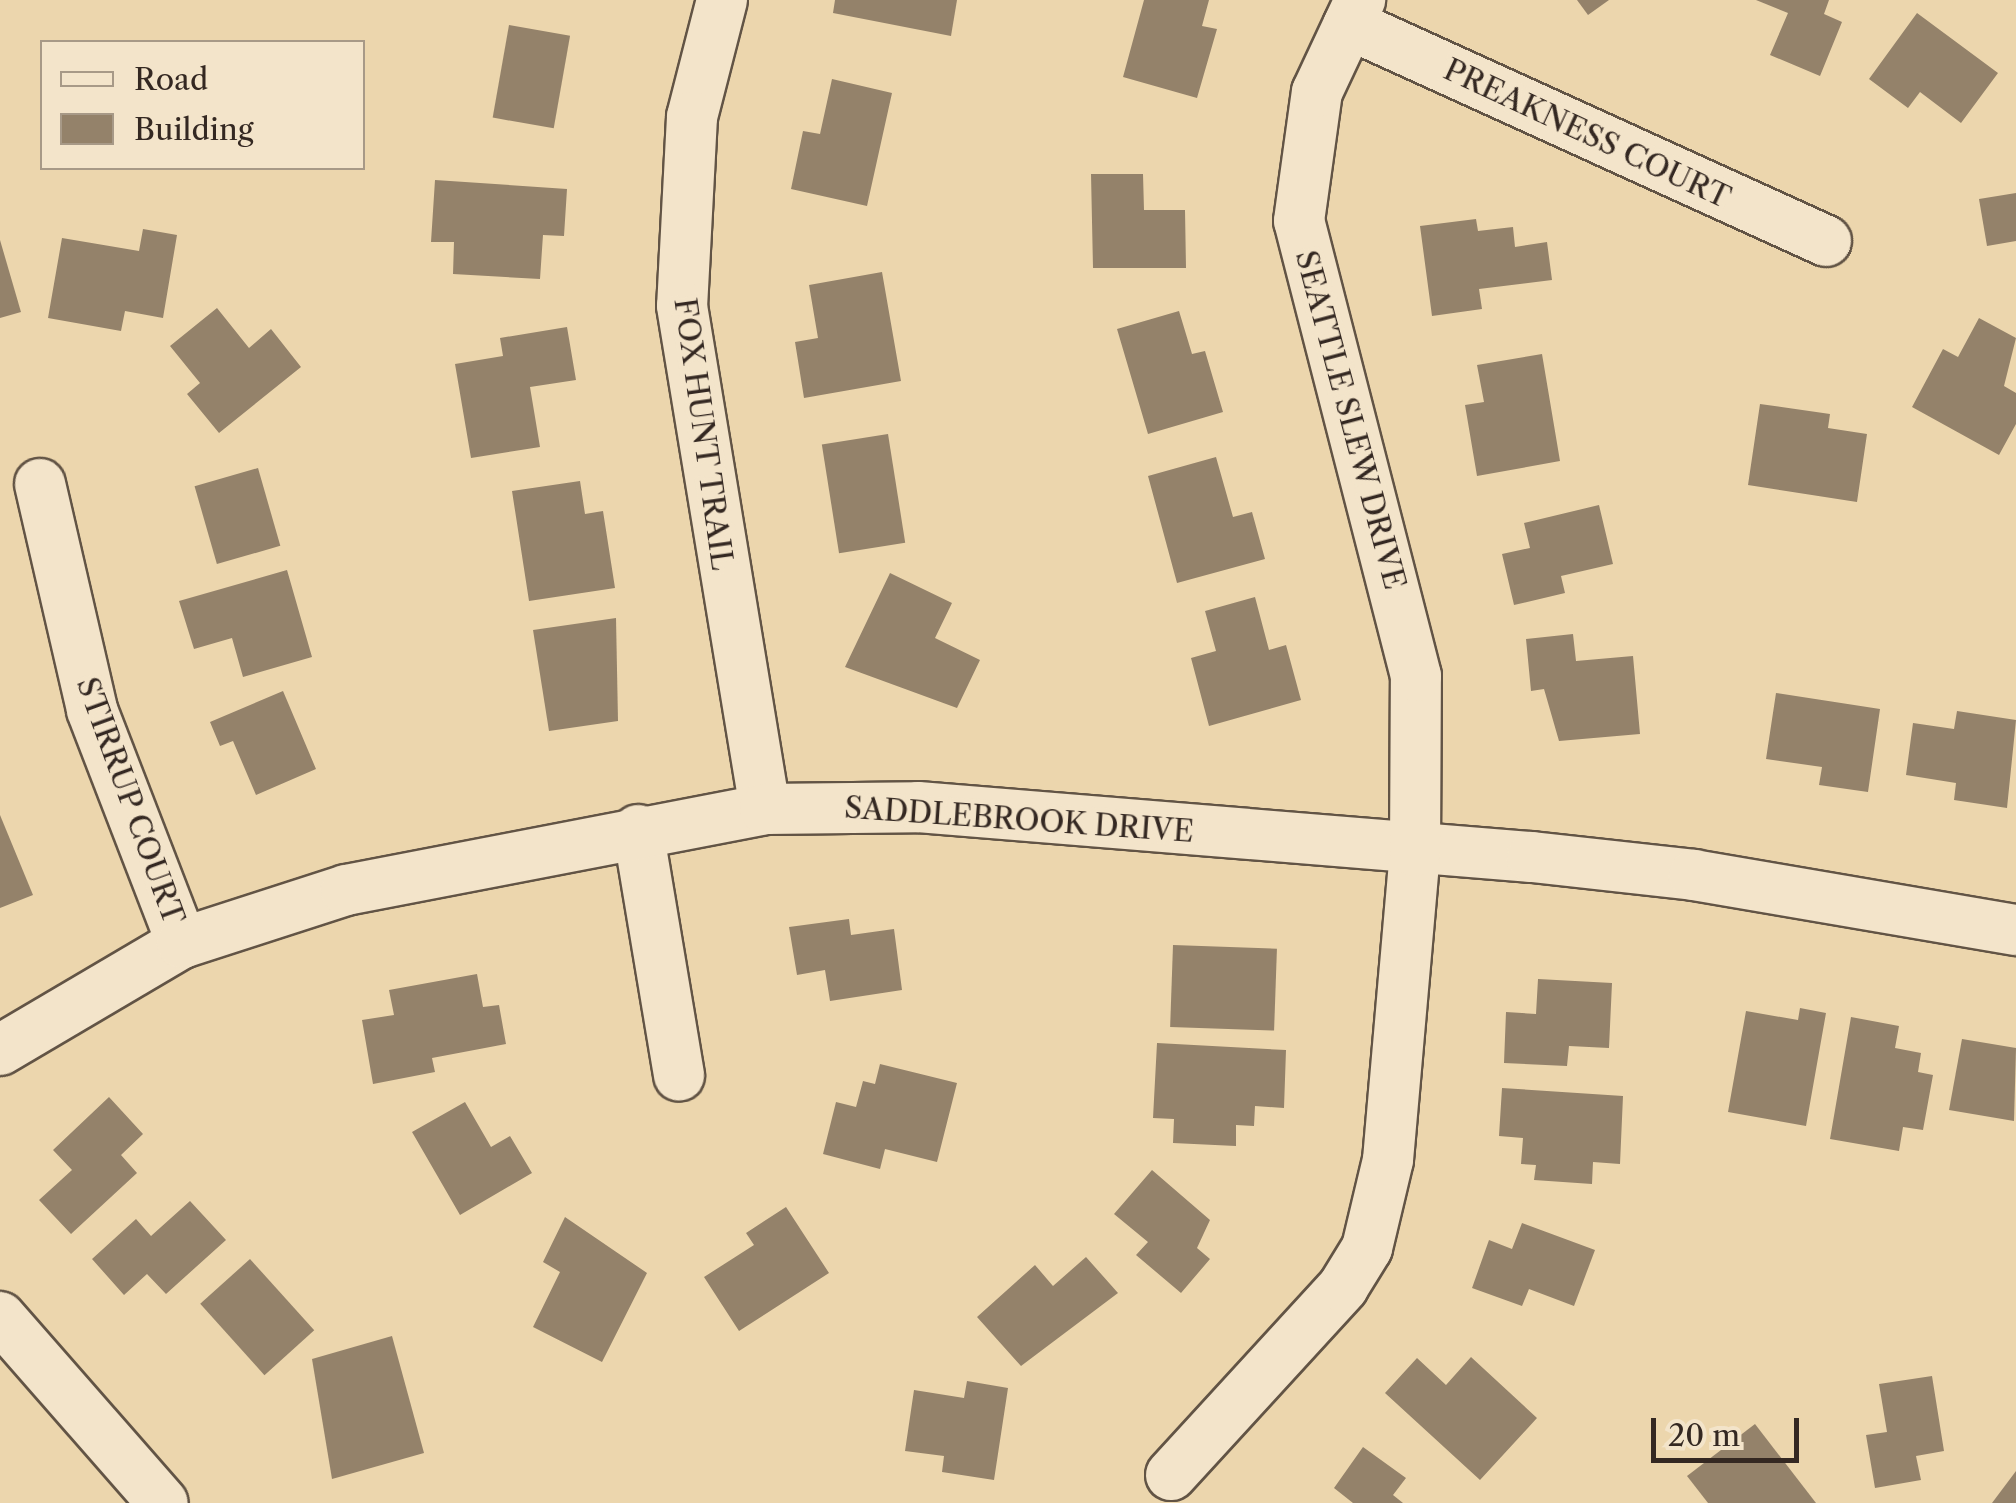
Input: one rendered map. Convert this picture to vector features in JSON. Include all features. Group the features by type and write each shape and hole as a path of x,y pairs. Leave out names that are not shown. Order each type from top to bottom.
{"street":[{"name":"FOX HUNT TRAIL","path":"722,0 692,117 682,306 765,809"},
{"name":"PREAKNESS COURT","path":"1354,12 1826,241"},
{"name":"SEATTLE SLEW DRIVE","path":"1171,1475 1315,1321 1368,1248 1388,1160 1415,851 1416,676 1299,221 1317,92 1354,12"},
{"name":"STIRRUP COURT","path":"40,484 92,710 182,943"},
{"name":"SADDLEBROOK DRIVE","path":"0,1050 182,943 346,890 638,830 765,809 918,808 1694,874 2016,930"},
{"path":"638,830 678,1076"},
{"path":"0,1317 162,1503"}],"building":[{"path":"835,0 957,0 951,36 833,13"},
{"path":"1144,0 1209,0 1202,26 1217,29 1197,98 1123,77"},
{"path":"1577,0 1609,0 1588,15"},
{"path":"1756,0 1829,0 1824,14 1842,22 1820,76 1770,55 1788,13"},
{"path":"1917,13 1998,73 1961,123 1920,92 1908,108 1869,79"},
{"path":"509,25 570,36 554,128 493,118"},
{"path":"832,79 892,93 867,206 791,189 803,131 820,134"},
{"path":"1091,174 1143,174 1144,210 1185,210 1186,268 1093,268"},
{"path":"435,180 567,189 564,236 543,235 540,279 453,274 454,242 431,242"},
{"path":"2016,193 2016,241 1987,246 1979,199"},
{"path":"1476,219 1478,231 1513,227 1515,247 1547,242 1552,280 1479,289 1482,309 1432,316 1420,226"},
{"path":"143,229 177,235 163,318 125,311 121,331 48,318 62,238 139,251"},
{"path":"0,240 21,312 0,318"},
{"path":"882,272 901,381 804,398 795,342 818,338 809,285"},
{"path":"217,308 249,348 271,329 301,367 219,433 187,394 200,383 170,346"},
{"path":"1179,311 1192,354 1205,351 1223,412 1148,434 1117,329"},
{"path":"1979,318 2016,338 2004,386 2016,393 2016,424 1999,455 1912,407 1943,349 1958,357"},
{"path":"567,327 576,380 530,387 540,447 471,458 455,364 503,356 500,338"},
{"path":"1542,354 1560,461 1477,476 1465,405 1484,402 1477,365"},
{"path":"1760,404 1830,414 1828,428 1867,434 1857,502 1748,485"},
{"path":"888,434 905,543 839,553 822,444"},
{"path":"1216,457 1233,517 1252,512 1265,559 1177,583 1148,476"},
{"path":"258,468 280,546 217,564 195,486"},
{"path":"580,481 585,514 603,511 615,588 529,601 512,491"},
{"path":"1599,505 1613,564 1561,576 1565,593 1514,605 1502,554 1530,548 1524,523"},
{"path":"287,570 312,657 243,677 232,638 194,649 179,601"},
{"path":"890,573 952,603 935,638 980,660 957,708 845,667"},
{"path":"1255,597 1269,650 1286,645 1301,700 1209,726 1191,658 1216,651 1205,611"},
{"path":"616,618 618,721 549,731 533,630"},
{"path":"1573,634 1576,661 1633,656 1640,734 1559,741 1544,689 1531,691 1526,639"},
{"path":"283,691 316,769 256,795 233,741 220,746 210,722"},
{"path":"1776,693 1880,709 1868,792 1819,785 1822,767 1766,759"},
{"path":"1957,711 2016,720 2007,808 1954,800 1956,783 1906,775 1913,723 1954,729"},
{"path":"0,815 33,895 0,908"},
{"path":"849,919 851,935 894,929 902,990 830,1001 825,970 797,975 789,927"},
{"path":"1173,945 1277,949 1274,1031 1170,1027"},
{"path":"477,974 483,1007 499,1005 506,1044 432,1058 435,1072 373,1084 362,1020 394,1015 389,990"},
{"path":"1538,979 1612,983 1609,1048 1569,1046 1567,1066 1504,1063 1506,1012 1536,1014"},
{"path":"1800,1008 1826,1013 1806,1126 1728,1112 1746,1011 1798,1020"},
{"path":"1851,1017 1899,1026 1895,1048 1921,1053 1918,1072 1933,1075 1923,1130 1903,1127 1899,1151 1830,1139"},
{"path":"1962,1039 2016,1048 2014,1121 1949,1110"},
{"path":"1157,1043 1286,1050 1284,1108 1255,1106 1254,1126 1236,1125 1236,1146 1173,1143 1174,1119 1153,1118"},
{"path":"880,1064 957,1083 937,1162 885,1149 880,1169 823,1154 836,1102 856,1107 863,1081 875,1084"},
{"path":"1502,1088 1623,1096 1620,1164 1593,1162 1592,1184 1534,1180 1536,1165 1521,1164 1523,1138 1499,1136"},
{"path":"109,1097 143,1134 121,1155 137,1173 71,1234 39,1200 72,1170 53,1150"},
{"path":"465,1102 491,1147 510,1136 532,1173 460,1215 412,1132"},
{"path":"1152,1170 1210,1220 1197,1248 1210,1259 1181,1293 1136,1255 1148,1242 1114,1214"},
{"path":"190,1201 226,1240 166,1294 147,1274 124,1295 92,1259 136,1219 151,1236"},
{"path":"786,1207 829,1273 739,1331 704,1277 754,1245 746,1233"},
{"path":"565,1217 647,1273 602,1362 533,1327 560,1272 543,1262"},
{"path":"1522,1223 1595,1250 1574,1306 1529,1289 1522,1306 1472,1288 1489,1240 1512,1249"},
{"path":"1086,1257 1118,1293 1021,1366 977,1317 1035,1265 1053,1286"},
{"path":"250,1259 314,1330 264,1375 200,1304"},
{"path":"392,1336 424,1453 332,1479 312,1359"},
{"path":"1471,1357 1537,1418 1480,1480 1385,1393 1417,1358 1446,1385"},
{"path":"1932,1376 1944,1451 1916,1456 1921,1480 1875,1488 1866,1435 1887,1432 1879,1384"},
{"path":"967,1381 1008,1388 994,1480 942,1472 944,1456 905,1451 914,1390 964,1398"},
{"path":"1755,1424 1816,1503 1708,1503 1687,1476"},
{"path":"1363,1447 1406,1478 1393,1495 1403,1503 1353,1503 1334,1488"},
{"path":"2016,1471 2016,1503 1992,1503"}]}
